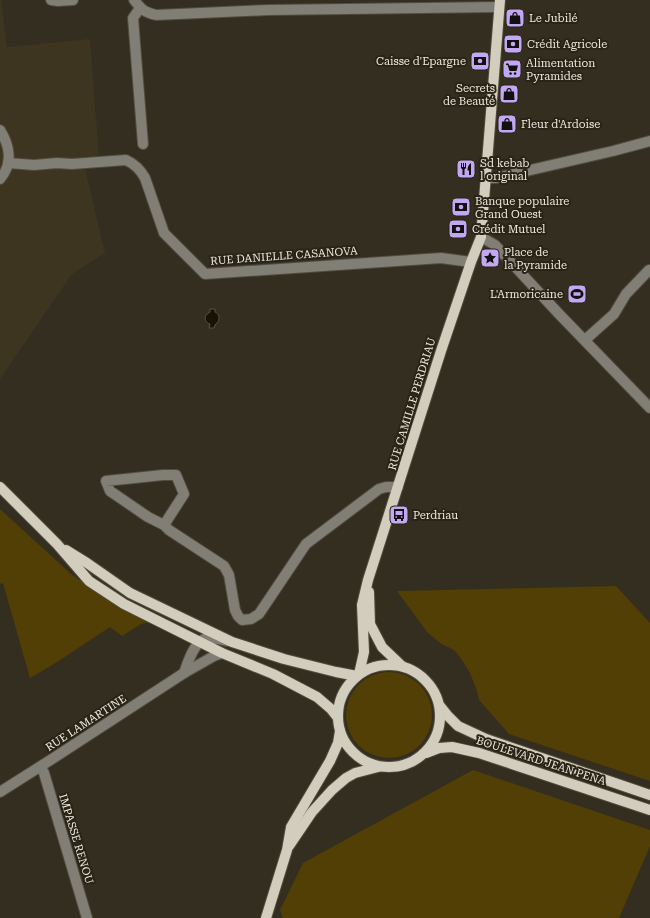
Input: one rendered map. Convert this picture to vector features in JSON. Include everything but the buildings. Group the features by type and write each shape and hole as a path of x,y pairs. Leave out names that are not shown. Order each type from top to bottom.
{"main road":[{"name":"RUE CAMILLE PERDRIAU","path":"358,675 364,652 362,605 368,580 441,351 481,237 500,4"},
{"path":"0,487 56,544 89,581 124,604 222,653 273,674 317,697 338,718"},
{"path":"56,544 87,563 130,593 232,642 284,659 336,672 358,675"},
{"name":"RUE CAMILLE PERDRIAU","path":"368,580 370,624 382,647 403,666"},
{"path":"286,850 312,812 332,790 346,778 355,773 379,767 403,766 424,754 432,744 438,732 440,706 435,693 427,681 416,672 403,666 388,664 372,667 358,675 347,686 340,701 338,718 340,731 346,744 355,754 366,762 379,767"},
{"name":"BOULEVARD JEAN PENA","path":"440,706 458,726 486,739 650,795"},
{"path":"266,918 286,850 291,827 330,761 338,743 340,731"},
{"name":"BOULEVARD JEAN PENA","path":"424,754 439,748 452,747 479,753 650,810"}],"street":[{"path":"51,0 73,0"},
{"path":"143,144 133,18 137,4 146,12 156,15 268,10 500,4"},
{"path":"0,130 8,148 8,163 4,174 0,179"},
{"path":"486,178 496,178 650,141"},
{"name":"RUE DANIELLE CASANOVA","path":"8,163 34,165 126,160 133,163 142,171 164,233 205,274 441,258 471,262"},
{"path":"481,237 495,245 650,408"},
{"path":"586,340 614,314 626,294 648,270 650,270"},
{"path":"164,524 184,494 176,475 163,474 106,481 110,491 148,517 164,524 169,530 224,566 229,575 235,610 242,620 259,614 306,544 378,489 398,487"},
{"path":"184,672 200,641 207,638 232,642"},
{"name":"RUE LAMARTINE","path":"0,792 41,767 184,672 222,653"},
{"name":"IMPASSE RENOU","path":"41,767 87,918"}],"shaded area":[{"path":"0,0 7,47 90,39 99,158 83,160 105,253 72,274 0,379"},
{"path":"210,309 215,309 215,312 219,316 218,322 214,328 209,328 210,324 207,323 205,319 205,316 210,312"},
{"path":"0,509 71,574 120,607 150,622 141,624 122,636 110,627 30,678 3,583 0,584"},
{"path":"616,586 650,623 650,781 509,734 479,700 470,673 460,657 454,650 440,643 427,632 397,591"},
{"path":"381,672 397,672 406,675 420,684 429,698 432,707 432,723 429,732 420,746 406,755 397,758 381,758 365,751 358,746 353,739 346,723 346,707 353,691 358,684 365,679"},
{"path":"473,770 650,830 650,846 619,918 283,918 280,910 303,863"}],"place":[{"name":"Le Jubilé","path":"515,18"},
{"name":"Crédit Agricole","path":"513,44"},
{"name":"Caisse d'Epargne","path":"480,61"},
{"name":"Alimentation Pyramides","path":"512,69"},
{"name":"Secrets de Beauté","path":"509,94"},
{"name":"Fleur d'Ardoise","path":"507,124"},
{"name":"Sd kebab l original","path":"466,169"},
{"name":"Banque populaire Grand Ouest","path":"461,207"},
{"name":"Crédit Mutuel","path":"458,229"},
{"name":"Place de la Pyramide","path":"490,258"},
{"name":"L'Armoricaine","path":"577,294"},
{"name":"Perdriau","path":"399,515"}]}
